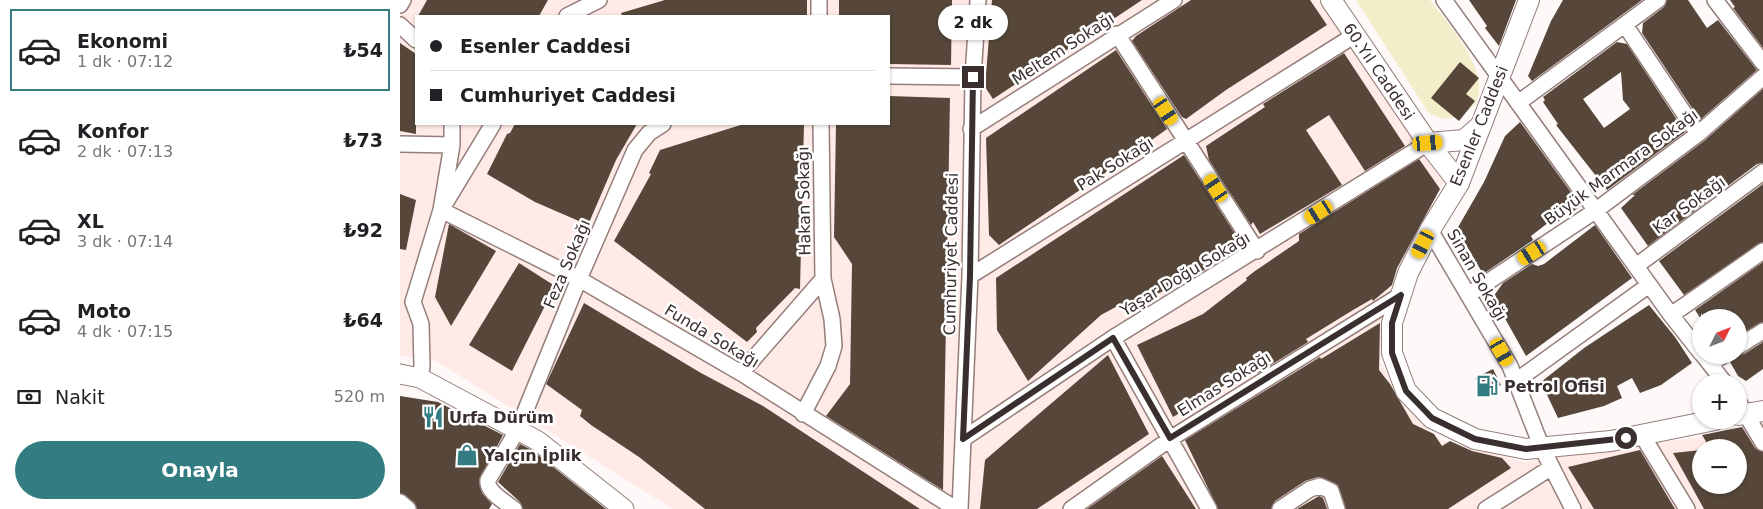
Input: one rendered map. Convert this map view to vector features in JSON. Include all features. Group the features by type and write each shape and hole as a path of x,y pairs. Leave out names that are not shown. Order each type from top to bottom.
{"main road":[{"name":"60.Yıl Caddesi","path":"1331,0 1428,143 1459,183"},
{"name":"Esenler Caddesi","path":"1530,0 1479,127 1459,183 1430,230 1408,273 1392,323 1392,353 1406,391 1432,418 1475,439 1526,449 1611,441 1692,425"},
{"path":"1428,143 1464,140 1479,127"}],"street":[{"path":"400,5 404,0"},
{"path":"569,15 600,0"},
{"path":"819,0 819,15"},
{"name":"Cumhuriyet Caddesi","path":"960,509 970,276 973,77 978,0"},
{"name":"Meltem Sokağı","path":"972,129 1117,34 1174,0"},
{"path":"1444,0 1595,211 1692,341"},
{"path":"1518,103 1658,0"},
{"path":"1714,0 1763,63"},
{"path":"400,25 415,39"},
{"path":"1625,25 1698,134"},
{"path":"1117,34 1257,251"},
{"name":"Pak Sokağı","path":"970,276 1354,35"},
{"path":"890,76 973,77"},
{"name":"Büyük Marmara Sokağı","path":"1468,295 1595,211 1698,134 1763,77"},
{"path":"420,378 422,366 420,324 413,302 441,210 452,145 452,125"},
{"path":"441,210 492,125"},
{"name":"Feza Sokağı","path":"509,507 492,491 487,482 518,429 579,279 635,150 649,132 661,125"},
{"name":"Hakan Sokağı","path":"803,414 828,366 834,346 832,319 823,279 821,125"},
{"name":"Yaşar Doğu Sokağı","path":"963,439 1113,338 1257,251 1428,143"},
{"path":"400,144 452,145"},
{"name":"Kar Sokağı","path":"1636,266 1763,172"},
{"name":"Funda Sokağı","path":"441,210 579,279 741,373 946,507"},
{"name":"Sinan Sokağı","path":"1430,230 1510,366 1542,448 1573,509"},
{"path":"1671,315 1763,251"},
{"path":"741,373 823,279"},
{"path":"1516,380 1649,285"},
{"name":"Elmas Sokağı","path":"1070,509 1170,438 1401,295"},
{"path":"1748,340 1763,331"},
{"path":"1113,338 1209,509"},
{"path":"1710,364 1718,374"},
{"path":"400,374 420,378 538,441 624,509"},
{"path":"1747,411 1763,443"},
{"path":"1642,435 1687,509"},
{"path":"1486,509 1552,467"},
{"path":"1280,509 1310,489 1320,486 1331,491 1337,509"},
{"path":"400,502 408,509"}],"shaded area":[{"path":"400,0 1325,0 1444,181 1391,286 1380,361 1403,405 1441,440 1525,462 1763,428 1763,509 673,509 436,361 400,356"},
{"path":"1356,0 1430,0 1461,42 1478,75 1479,91 1474,105 1460,116 1447,119 1439,118 1428,112"}],"building":[{"path":"427,0 548,0 540,15 419,15"},
{"path":"665,0 807,0 807,15 622,15 621,13"},
{"path":"839,0 952,0 951,65 890,64 890,15 839,15"},
{"path":"992,0 1142,0 993,99 985,87"},
{"path":"1191,0 1310,0 1327,25 1226,90 1186,119 1182,117 1132,41 1136,36"},
{"path":"1469,0 1516,0 1499,46 1485,28 1487,26"},
{"path":"1563,0 1642,0 1532,81 1528,76 1551,21"},
{"path":"1667,0 1688,0 1707,28 1718,20 1757,70 1700,120 1642,33 1643,23 1664,7"},
{"path":"1730,0 1763,0 1763,48 1733,8 1735,7"},
{"path":"1617,42 1627,44 1685,132 1607,190 1556,125 1558,124 1543,102 1545,100 1543,97","holes":["1621,72 1623,100 1630,109 1604,128 1583,99"]},
{"path":"400,43 415,53 416,134 400,131"},
{"path":"1116,50 1167,129 999,245 989,235 986,138"},
{"path":"1344,53 1405,146 1365,171 1329,115 1306,130 1342,185 1260,234 1253,222 1251,225 1209,160 1206,146 1265,107 1263,104"},
{"path":"1460,62 1479,78 1466,94 1475,101 1459,121 1431,98"},
{"path":"1763,89 1763,163 1757,164 1648,246 1621,208 1635,195 1632,195 1704,141"},
{"path":"890,96 950,98 943,490 826,416 850,384 852,264 834,237 836,125 890,125"},
{"path":"1520,122 1581,206 1556,223 1553,219 1531,236 1533,240 1483,274 1457,229 1484,182 1505,136"},
{"path":"514,125 636,125 616,160 588,225 535,202 487,174 507,134 510,133"},
{"path":"741,125 804,125 800,289 795,288 756,328 757,332 747,342 614,241 651,174 649,173 660,150"},
{"path":"1184,155 1243,246 1196,275 1147,299 1123,303 1101,315 1028,381 997,330 996,278"},
{"path":"1419,159 1440,189 1397,268 1392,285 1373,301 1372,299 1306,339 1308,342 1258,373 1254,367 1173,417 1137,345 1203,314 1247,280 1246,278 1255,271 1299,241 1299,234"},
{"path":"1763,184 1763,242 1684,295 1659,261"},
{"path":"400,194 416,200 406,250 400,249"},
{"path":"449,224 496,251 451,326 435,297"},
{"path":"1595,225 1632,278 1526,356 1493,297 1503,283 1532,264 1538,266 1544,264"},
{"path":"1763,262 1763,322 1748,330 1748,309 1696,309"},
{"path":"519,263 555,286 512,371 469,345"},
{"path":"584,303 701,373 763,406 920,509 705,509 639,457 591,425 580,416 582,410 546,384"},
{"path":"1649,305 1675,337 1692,363 1661,385 1640,393 1632,378 1617,386 1622,398 1604,406 1558,418 1541,382 1584,348"},
{"path":"1380,323 1379,370 1390,384 1413,424 1434,434 1442,446 1450,441 1472,451 1502,458 1511,468 1448,509 1346,509 1338,485 1318,477 1305,481 1275,501 1271,509 1218,509 1185,440 1320,357 1321,359"},
{"path":"1763,342 1763,369 1747,380 1747,374 1737,374 1731,364 1748,364 1748,351"},
{"path":"1108,355 1149,434 1037,509 980,509 985,460"},
{"path":"1493,369 1501,385 1482,394 1475,378"},
{"path":"400,396 438,402 503,435 479,480 482,493 492,504 489,509 417,509 414,502 400,493"},
{"path":"1732,429 1743,429 1755,448 1763,452 1763,509 1704,509 1696,494 1747,494 1747,439 1704,439 1702,435"},
{"path":"520,444 532,450 606,509 523,509 520,502 498,482"},
{"path":"1640,450 1675,509 1594,509 1568,467"},
{"path":"1692,451 1692,487 1673,453"},
{"path":"1162,456 1196,509 1087,509"},
{"path":"1319,496 1323,498 1327,509 1297,509"}],"place":[{"name":"Petrol Ofisi","path":"1487,386"},
{"name":"Urfa Dürüm","path":"433,417"},
{"name":"Yalçın İplik","path":"467,455"}],"route":[{"path":"973,77 970,276 963,439 1113,338 1170,438 1401,295 1392,323 1392,353 1406,391 1432,418 1475,439 1526,449 1626,438"}]}
